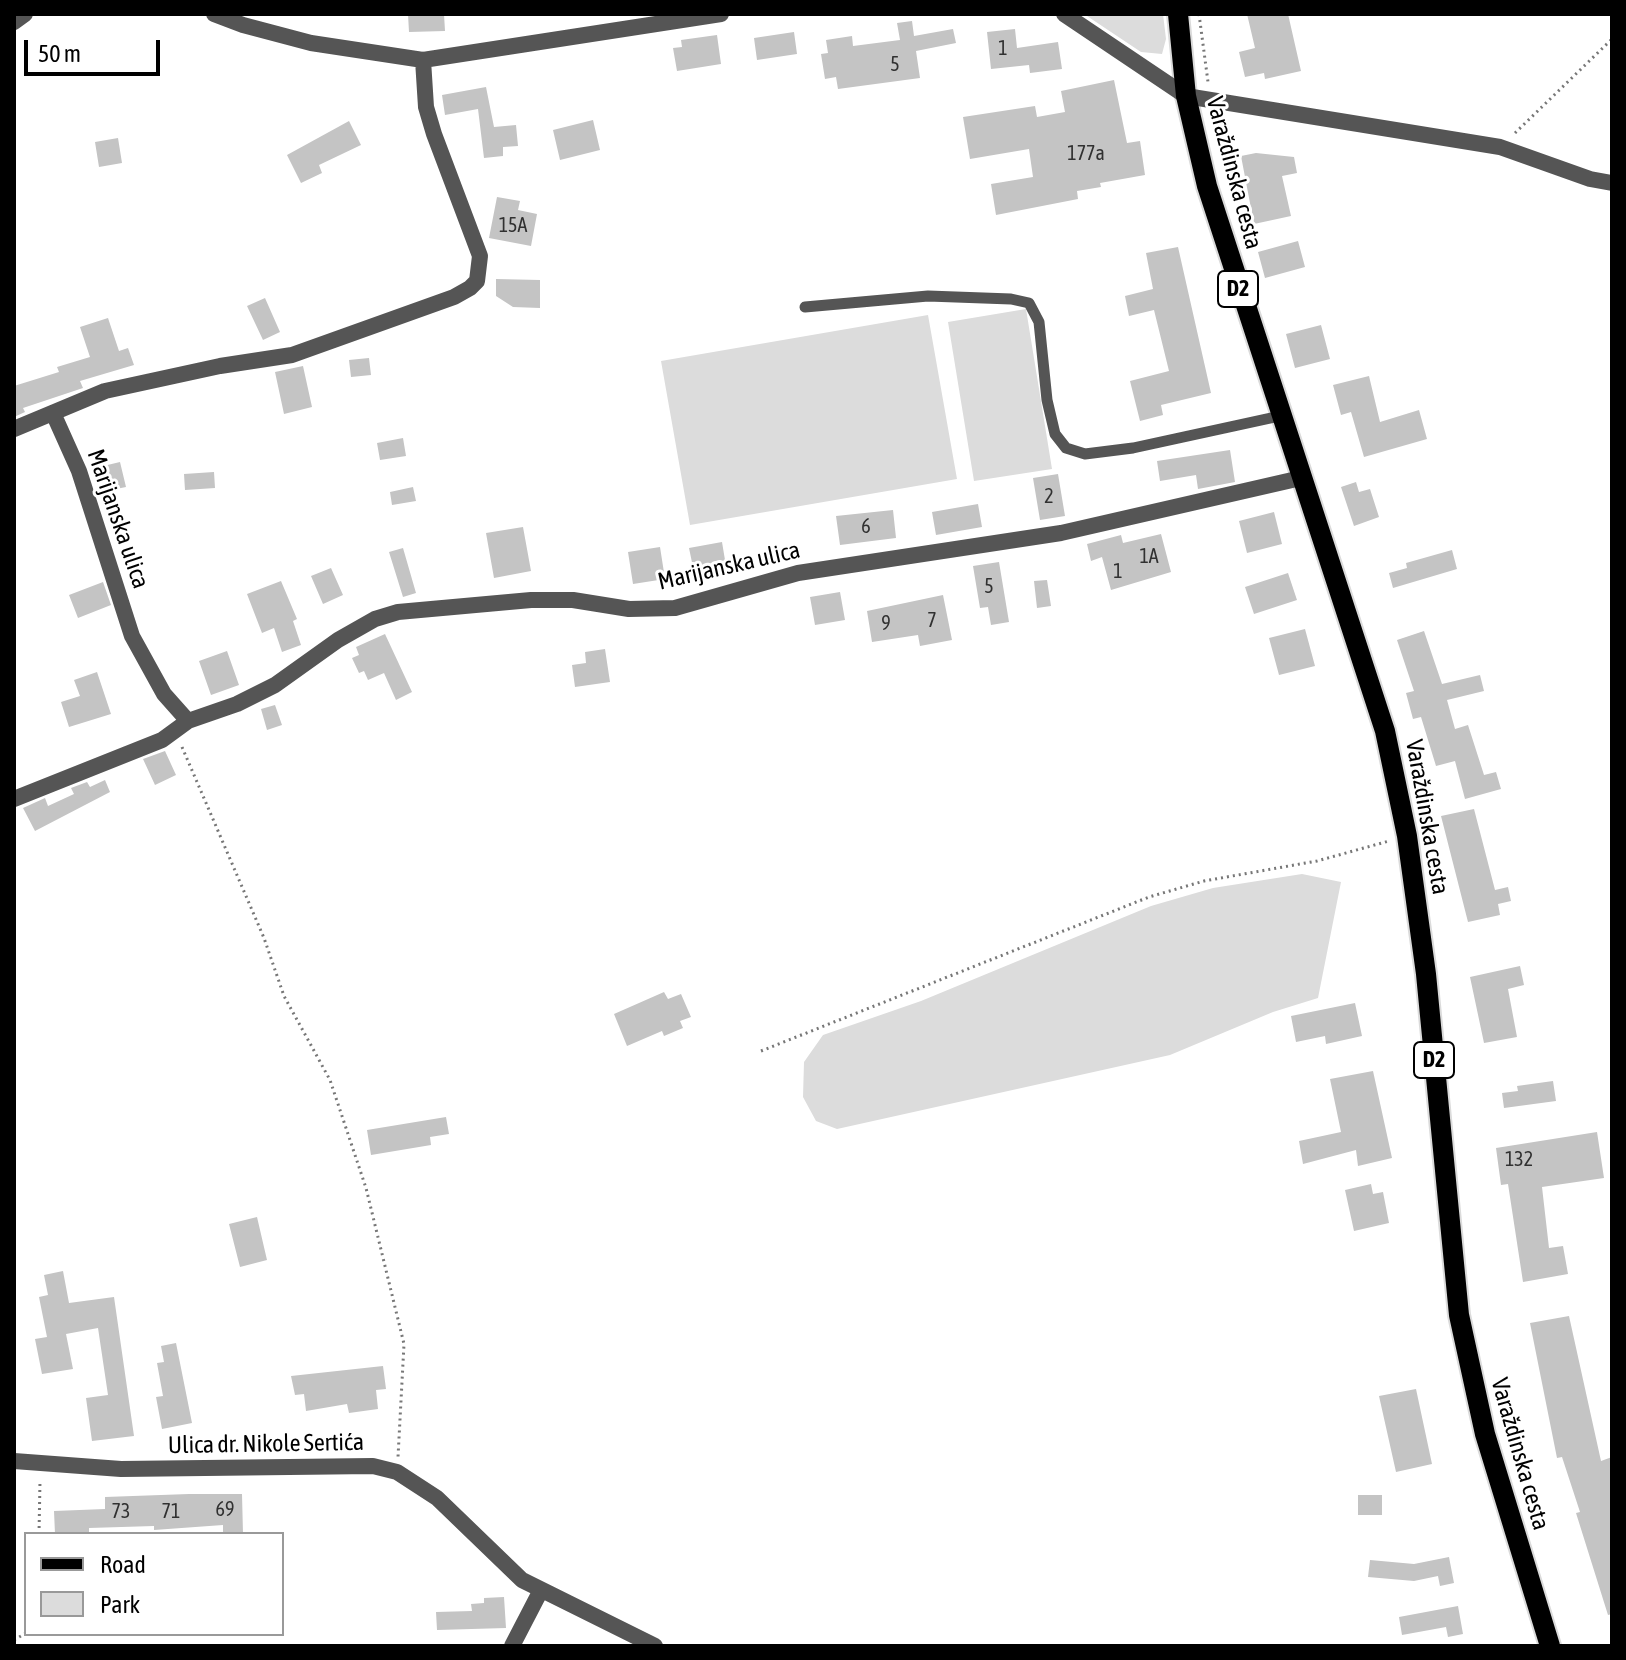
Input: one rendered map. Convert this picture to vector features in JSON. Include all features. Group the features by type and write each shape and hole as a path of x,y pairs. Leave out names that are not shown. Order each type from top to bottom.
{"main road":[{"name":"Varaždinska cesta","path":"1178,14 1186,96 1207,186 1280,416 1371,682 1407,836 1426,974 1459,1315 1485,1434 1550,1646"}],"street":[{"path":"14,22 25,14"},
{"path":"214,14 311,43 423,60 721,14"},
{"path":"1064,14 1186,96 1212,103 1500,147 1590,179 1612,183"},
{"path":"14,429 105,391 220,366 292,355 454,297 477,281 480,256 426,107 423,60"},
{"name":"Marijanska ulica","path":"53,413 79,471 132,636 182,726"},
{"name":"Marijanska ulica","path":"14,799 237,704 275,685 338,640 375,619 398,612 531,600 573,600 629,609 675,608 798,573 1061,533 1301,478"},
{"name":"Ulica dr. Nikole Sertića","path":"14,1461 121,1469 373,1466 397,1472 437,1498 522,1580 540,1592 655,1646"},
{"path":"515,1645 540,1592"}],"lane":[{"path":"805,307 928,296 1011,299 1029,303 1039,322 1047,400 1055,434 1066,448 1085,454 1133,448 1280,416"}],"path":[{"path":"1500,147 1612,39"},
{"path":"182,726 284,996 330,1080 366,1188 404,1344 397,1472"},
{"path":"761,1051 1149,897 1204,881 1317,861 1407,836"},
{"path":"39,1532 40,1465"}],"green space":[{"path":"1084,14 1163,14 1166,39 1162,54 1141,52"},
{"path":"1026,309 1052,469 974,481 948,322"},
{"path":"928,315 957,479 690,525 661,361"},
{"path":"1302,874 1341,882 1318,998 1273,1012 1170,1055 837,1129 816,1121 803,1097 804,1062 823,1035 921,1001 1151,906 1213,888"}],"building":[{"path":"408,14 444,14 445,31 409,32"},
{"path":"1247,14 1288,14 1301,71 1265,79 1264,73 1245,77 1239,52 1255,48"},
{"path":"912,21 914,36 953,29 956,43 916,51 920,78 838,89 836,77 825,79 821,54 828,53 826,40 852,36 853,46 900,40 897,23"},
{"path":"1015,29 1017,48 1058,42 1062,69 1030,73 1029,65 991,69 987,32"},
{"path":"794,32 797,54 757,60 754,38"},
{"path":"717,35 721,64 677,71 673,48 682,47 681,40"},
{"path":"1114,80 1127,143 1140,141 1145,175 1100,183 1101,187 1077,191 1078,199 996,215 991,184 1033,177 1029,149 970,159 963,117 1035,106 1037,117 1065,112 1061,91"},
{"path":"486,87 494,127 516,125 518,146 503,147 503,156 484,158 478,109 445,115 442,95"},
{"path":"593,120 600,150 560,160 553,130"},
{"path":"349,121 361,145 319,165 322,173 301,183 287,155"},
{"path":"118,138 122,163 99,167 95,142"},
{"path":"1256,153 1294,157 1297,173 1282,176 1291,216 1254,224 1241,156"},
{"path":"497,197 520,201 518,210 537,214 531,246 489,238"},
{"path":"1298,241 1305,267 1265,278 1258,252"},
{"path":"1178,247 1211,393 1161,405 1163,415 1140,421 1130,381 1169,371 1154,310 1129,316 1125,296 1153,289 1146,253"},
{"path":"496,279 540,280 540,308 513,307 496,296"},
{"path":"265,298 280,332 263,340 247,306"},
{"path":"108,318 119,351 128,348 134,365 80,381 83,388 23,408 25,412 14,417 14,386 59,372 57,367 90,357 80,327"},
{"path":"1321,325 1330,359 1295,368 1286,334"},
{"path":"369,358 371,375 351,377 349,360"},
{"path":"303,366 312,407 284,414 275,372"},
{"path":"1369,376 1380,422 1419,410 1427,439 1364,457 1351,412 1341,415 1333,385"},
{"path":"403,438 406,456 380,460 377,443"},
{"path":"1230,450 1235,482 1198,489 1196,475 1160,481 1157,461"},
{"path":"120,462 126,487 101,492 95,468"},
{"path":"214,472 215,488 185,490 184,474"},
{"path":"1058,474 1065,516 1040,520 1033,478"},
{"path":"1356,482 1359,492 1370,489 1379,517 1354,526 1341,487"},
{"path":"413,487 416,501 392,505 390,492"},
{"path":"978,504 982,527 936,535 932,512"},
{"path":"893,510 896,538 840,545 836,516"},
{"path":"1274,512 1282,544 1247,553 1239,521"},
{"path":"523,527 531,571 494,578 486,533"},
{"path":"1161,534 1171,572 1111,590 1102,557 1091,561 1087,544 1121,535 1123,543"},
{"path":"722,542 727,572 695,577 689,548"},
{"path":"660,547 665,579 633,584 628,552"},
{"path":"403,548 416,593 403,597 389,552"},
{"path":"1452,550 1457,569 1393,588 1389,573 1407,568 1406,563"},
{"path":"999,562 1009,622 991,625 988,607 980,608 973,566"},
{"path":"331,568 343,595 323,604 311,576"},
{"path":"1288,573 1297,600 1254,614 1245,587"},
{"path":"1047,580 1051,606 1037,608 1034,581"},
{"path":"281,581 297,619 293,621 301,645 282,652 274,628 262,633 247,594"},
{"path":"103,582 111,605 78,618 69,595"},
{"path":"840,592 845,620 815,625 810,597"},
{"path":"943,595 952,640 920,646 918,635 872,642 867,611"},
{"path":"1305,629 1315,666 1279,675 1269,638"},
{"path":"1424,631 1442,684 1480,675 1484,691 1447,700 1455,729 1468,725 1484,775 1496,772 1501,789 1465,799 1455,761 1436,766 1421,717 1413,719 1406,693 1414,691 1397,640"},
{"path":"385,634 412,692 396,700 384,673 368,680 364,671 359,673 352,658 359,655 356,647"},
{"path":"605,649 610,682 575,687 572,665 586,663 585,652"},
{"path":"227,651 239,685 211,695 199,661"},
{"path":"97,672 111,714 69,727 61,702 80,696 74,680"},
{"path":"275,705 282,725 267,730 261,709"},
{"path":"165,751 176,775 155,785 143,759"},
{"path":"105,780 110,792 35,831 23,808 45,798 48,806 74,794 71,788 87,782 90,787"},
{"path":"1474,809 1495,890 1508,887 1511,901 1498,904 1500,915 1468,922 1441,816"},
{"path":"1520,966 1524,985 1508,989 1517,1037 1484,1043 1470,977"},
{"path":"664,992 668,999 681,994 691,1017 680,1021 683,1028 664,1036 662,1031 627,1046 614,1014"},
{"path":"1355,1003 1362,1036 1326,1044 1325,1036 1296,1042 1291,1016"},
{"path":"1373,1071 1392,1158 1358,1166 1356,1150 1303,1164 1299,1141 1341,1132 1330,1079"},
{"path":"1553,1081 1556,1101 1504,1108 1502,1093 1518,1091 1517,1086"},
{"path":"446,1117 449,1134 430,1137 431,1145 371,1155 367,1130"},
{"path":"1597,1132 1604,1178 1542,1187 1549,1248 1563,1246 1568,1274 1523,1282 1508,1184 1501,1185 1496,1148"},
{"path":"1371,1184 1373,1194 1383,1192 1389,1223 1354,1231 1345,1190"},
{"path":"257,1217 267,1260 240,1267 229,1224"},
{"path":"63,1271 69,1303 114,1297 134,1436 92,1441 86,1398 108,1395 98,1328 66,1334 73,1369 42,1374 35,1339 47,1337 39,1297 48,1295 44,1275"},
{"path":"1569,1316 1601,1461 1612,1457 1612,1614 1608,1615 1576,1513 1580,1512 1562,1457 1557,1458 1530,1323"},
{"path":"176,1343 192,1423 162,1429 156,1397 163,1396 157,1363 164,1362 161,1346"},
{"path":"383,1366 386,1389 376,1390 378,1409 349,1413 347,1404 306,1411 304,1394 295,1395 291,1376"},
{"path":"1416,1389 1432,1464 1396,1472 1379,1396"},
{"path":"242,1494 243,1532 223,1532 223,1525 154,1530 154,1526 89,1528 89,1532 55,1532 54,1511 105,1509 105,1497"},
{"path":"1358,1495 1382,1495 1382,1515 1358,1515"},
{"path":"1449,1557 1454,1583 1440,1586 1438,1576 1414,1581 1368,1577 1370,1560 1414,1564"},
{"path":"504,1597 506,1628 437,1630 436,1612 472,1611 471,1604 484,1603 484,1598"},
{"path":"1458,1606 1463,1634 1448,1637 1446,1627 1402,1635 1399,1617"}]}
